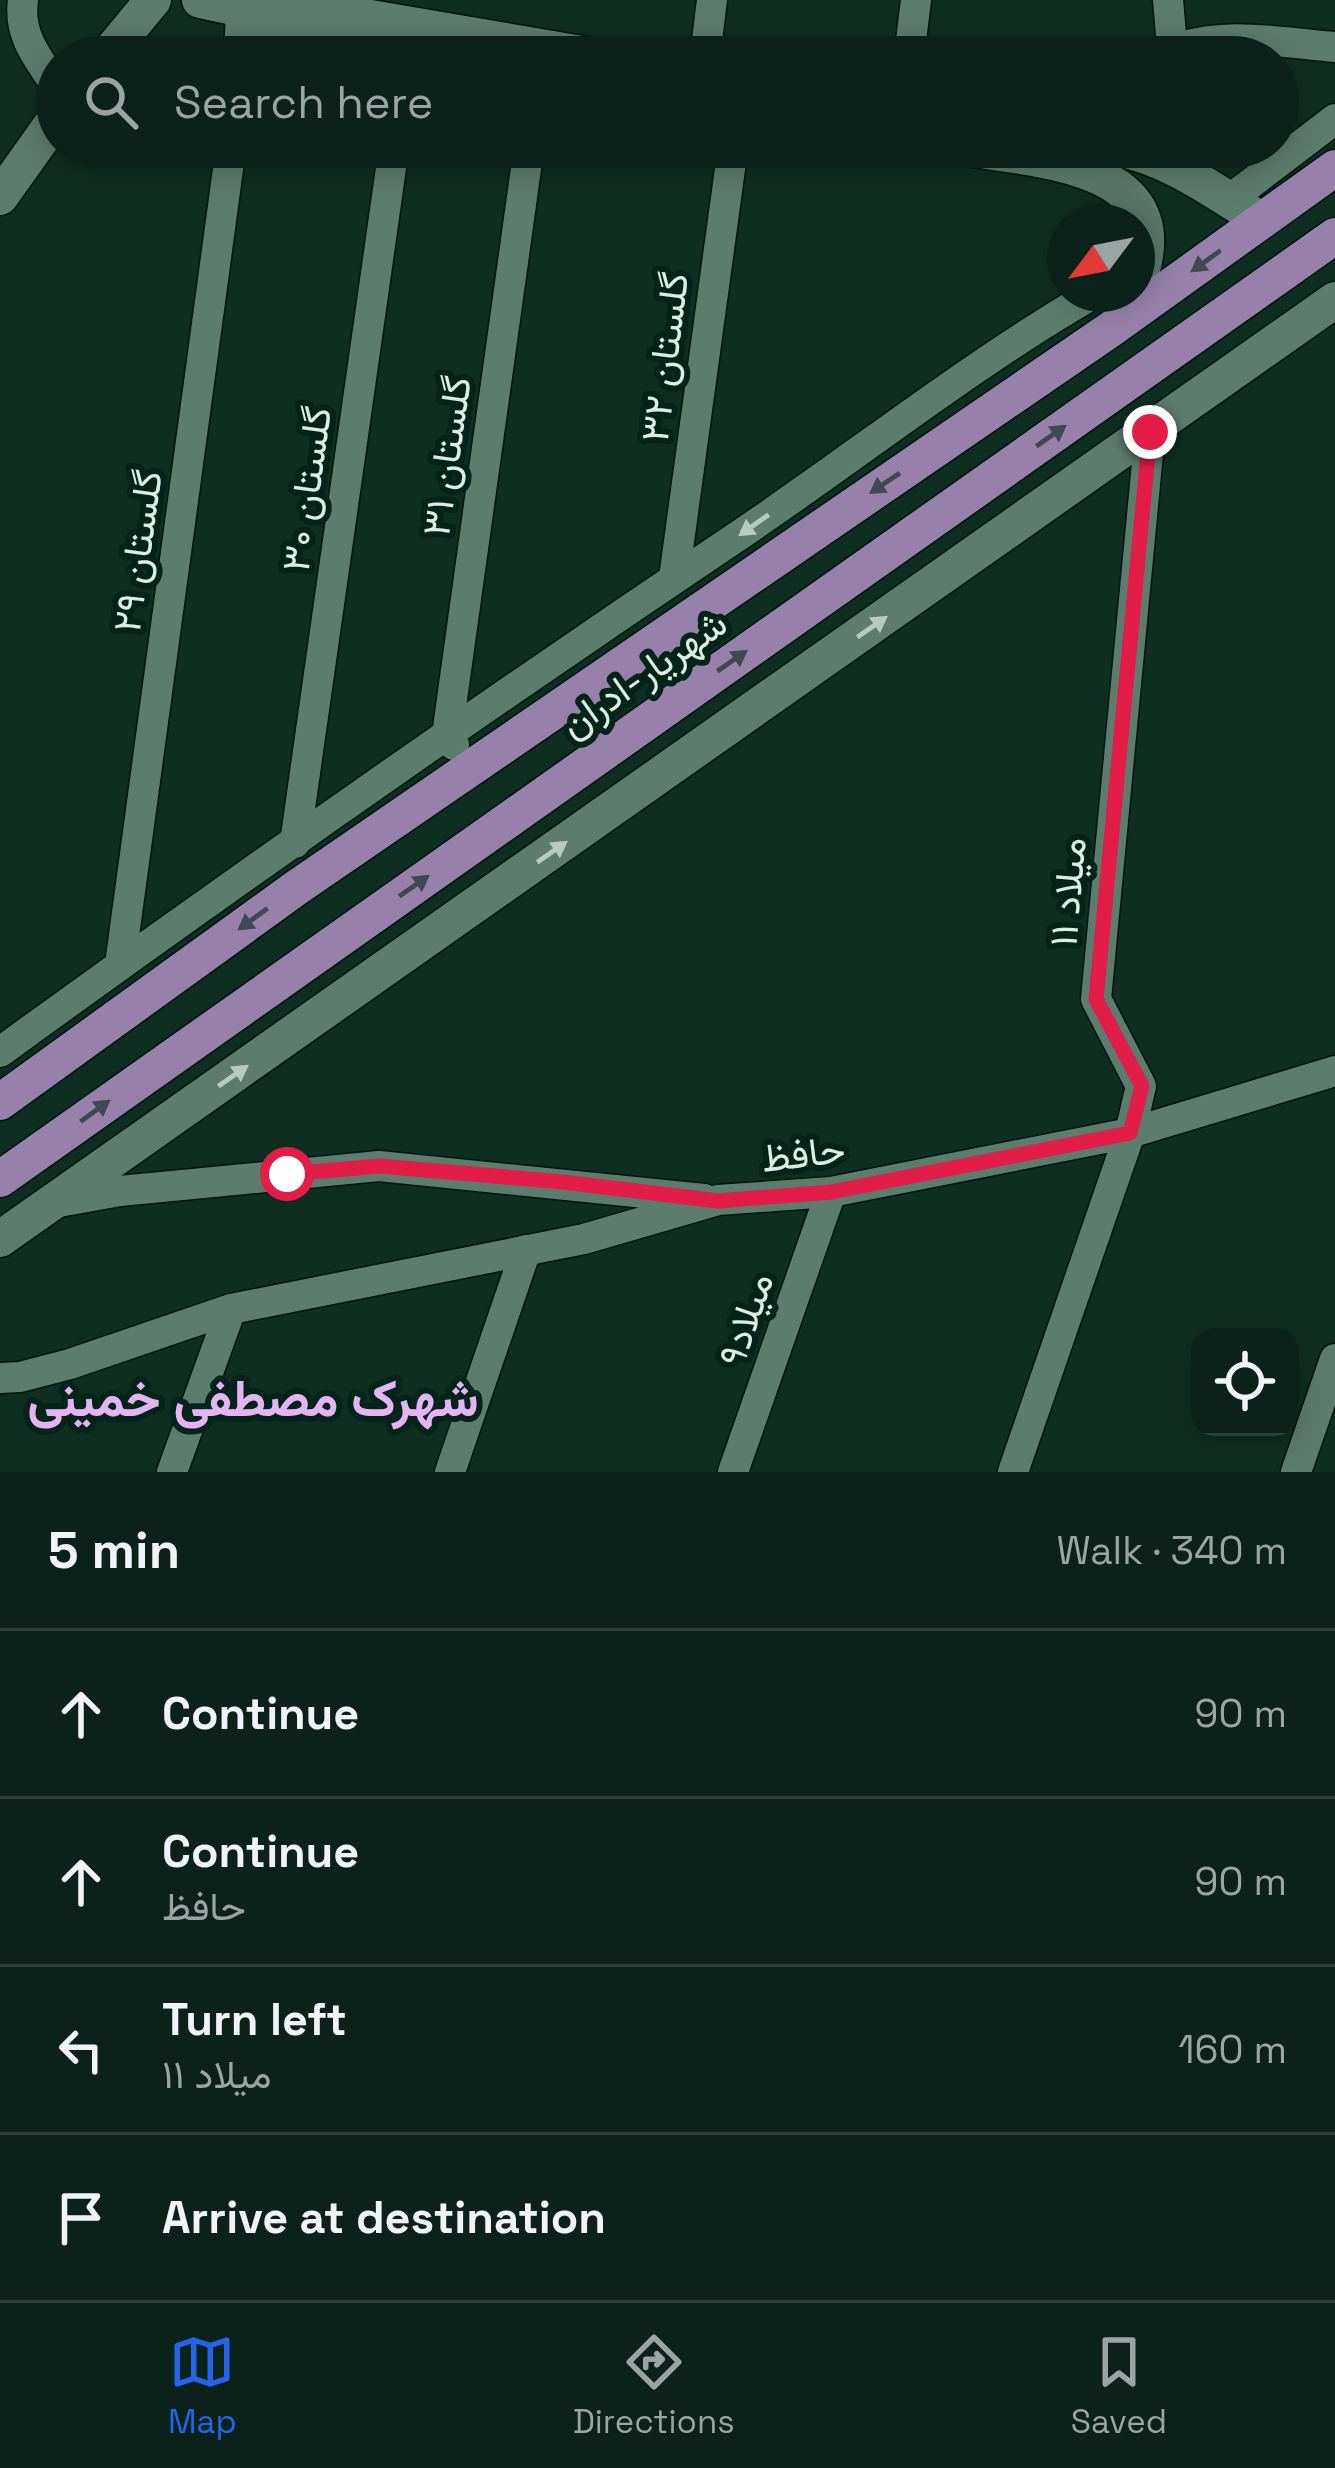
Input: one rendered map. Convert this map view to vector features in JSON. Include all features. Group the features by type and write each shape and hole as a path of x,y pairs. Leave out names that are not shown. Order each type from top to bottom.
{"main road":[{"name":"شهریار-ادران","path":"0,1102 296,888 1111,329 1335,168"},
{"name":"شهریار-ادران","path":"0,1179 1335,236"}],"street":[{"path":"22,0 21,24 36,56"},
{"path":"123,36 153,0"},
{"path":"200,0 246,9 267,26 319,36"},
{"path":"708,36 712,0"},
{"path":"912,36 916,0"},
{"path":"1167,36 1168,0"},
{"path":"246,9 271,1 377,9 502,36"},
{"path":"242,36 246,9"},
{"path":"1299,45 1335,47"},
{"path":"1299,147 1334,120"},
{"path":"1192,168 1229,200 1275,210 1334,120"},
{"path":"0,196 36,146"},
{"name":"گلستان ۲۹","path":"120,965 228,168"},
{"name":"گلستان ۳۰","path":"295,843 391,168"},
{"name":"گلستان ۳۱","path":"447,735 526,168"},
{"name":"گلستان ۳۲","path":"674,578 730,168"},
{"path":"1103,168 1135,204"},
{"path":"1229,200 1271,168"},
{"path":"0,1239 1335,300"},
{"path":"0,1052 447,735 1062,312"},
{"path":"1111,329 1120,312"},
{"name":"میلاد ۱۱","path":"1013,1472 1142,1086 1096,999 1150,432"},
{"path":"447,735 471,769"},
{"name":"حافظ","path":"0,1378 20,1378 70,1364 231,1310 584,1239 718,1201 831,1192 1130,1133 1335,1071"},
{"path":"53,1202 120,1191 380,1166 718,1201"},
{"name":"میلاد۹","path":"733,1472 831,1192"},
{"path":"450,1472 526,1250"},
{"path":"172,1472 231,1310"},
{"path":"1296,1472 1335,1360"}],"district":[{"name":"شهرک مصطفی خمینی","path":"253,1398"}],"route":[{"path":"287,1174 380,1166 718,1201 831,1192 1130,1133 1142,1086 1096,999 1150,432"}]}
